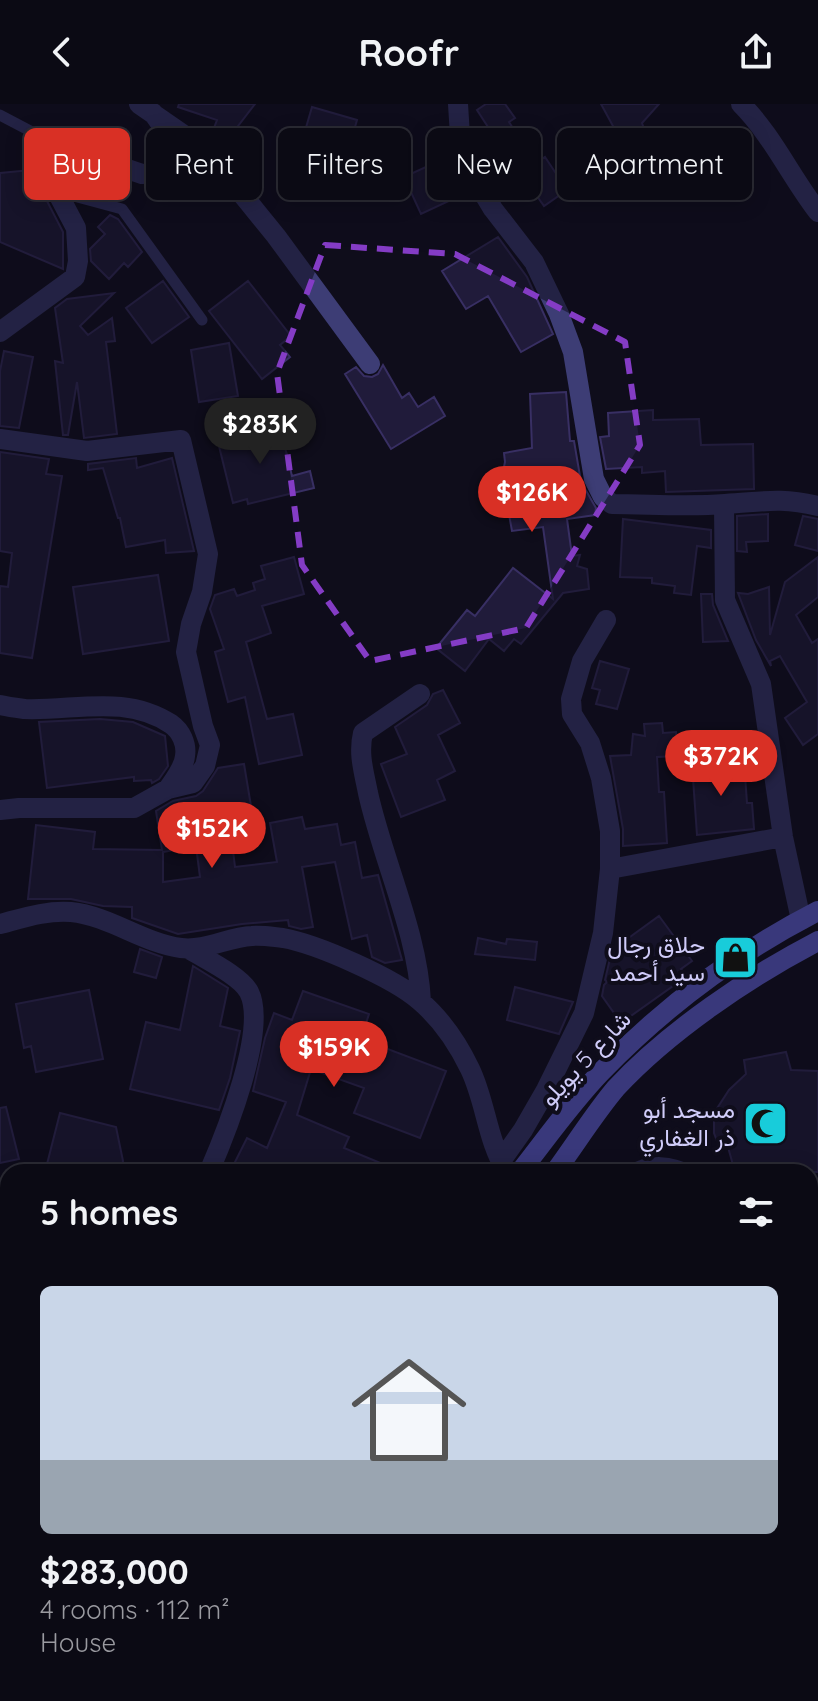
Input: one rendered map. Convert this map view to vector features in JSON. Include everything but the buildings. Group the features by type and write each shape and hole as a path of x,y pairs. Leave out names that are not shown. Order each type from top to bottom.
{"main road":[{"name":"شارع 5 يويلو","path":"526,1164 599,1074 629,1044 729,964 810,915"},
{"path":"561,1164 616,1089 650,1057 722,1000 818,941"}],"street":[{"path":"458,104 460,136 473,176 493,209 534,262 559,314 573,352 594,479 603,497 612,504 724,505 768,499 818,506"},
{"path":"741,104 758,120 818,212"},
{"path":"130,170 142,174 163,173 172,158 171,139 146,107"},
{"path":"146,107 207,151 276,236 370,364"},
{"path":"0,332 75,277 78,261 76,228 63,200"},
{"path":"0,439 87,451 181,440 208,554 202,592 186,652 210,745 205,766 193,783 168,789 134,808 0,810"},
{"path":"724,505 725,600 761,684 783,837 810,915"},
{"path":"505,1164 584,1013 603,933 610,869 610,831 601,778 590,743 572,714 571,699 582,661 606,620"},
{"path":"420,694 363,733 359,750 376,828 420,971 421,1002"},
{"path":"0,705 26,709 95,704 156,714 179,729 184,741 186,756 168,789"},
{"path":"610,869 783,837"},
{"path":"0,924 46,912 72,912 97,918 166,946 189,949 251,936 283,938 314,946 363,967 421,1002 448,1032 471,1070 503,1164"},
{"path":"189,949 240,981 249,991 254,1007 242,1088 212,1164"}],"lane":[{"path":"0,115 25,128"},
{"path":"89,200 122,209 202,320"},
{"path":"648,1164 677,1164"}],"highlighted area":[{"path":"325,245 455,254 625,342 640,445 526,628 370,661 302,565 277,373"}],"place":[{"name":"حلاق رجال سيد أحمد","path":"736,958"},
{"name":"مسجد أبو ذر الغفاري","path":"766,1123"}]}
